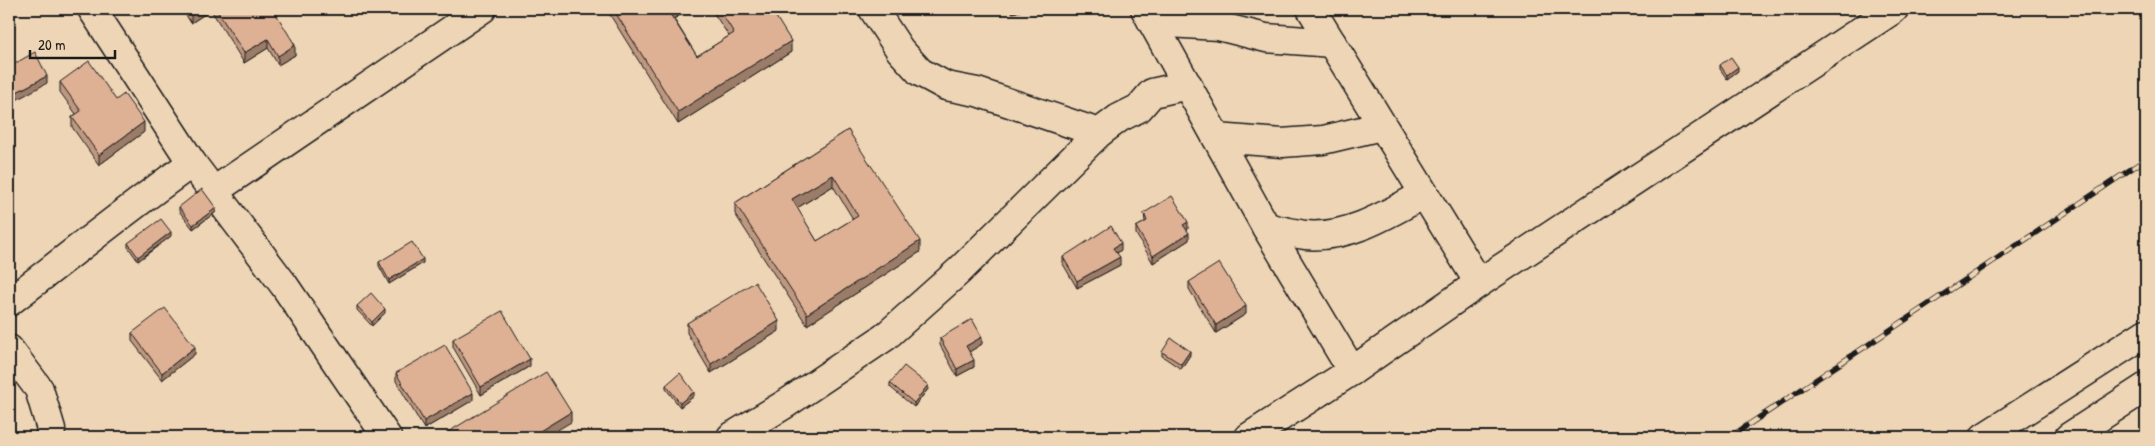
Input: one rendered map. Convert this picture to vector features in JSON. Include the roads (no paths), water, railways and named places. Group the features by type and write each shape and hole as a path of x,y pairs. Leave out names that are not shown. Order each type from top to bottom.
{"street":[{"path":"92,9 192,163 284,285 386,437"},
{"path":"214,191 482,9"},
{"path":"873,9 900,50 920,72 946,86 977,92 1099,133"},
{"path":"1311,9 1479,283"},
{"path":"1249,437 1352,371 1479,283 1894,9"},
{"path":"1148,16 1218,26 1266,38 1332,43"},
{"path":"1148,16 1266,227 1352,371"},
{"path":"731,437 886,338 959,271 1099,133 1119,118 1139,108 1152,94 1188,85"},
{"path":"1217,138 1282,143 1323,140 1382,126"},
{"path":"9,302 107,228 145,196 192,163"},
{"path":"1266,227 1306,235 1338,232 1379,220 1424,194"},
{"path":"1984,437 2146,333"},
{"path":"9,348 39,389 51,430 50,437"},
{"path":"2068,437 2146,387"}],"railway":[{"path":"1730,437 2146,159"}]}
